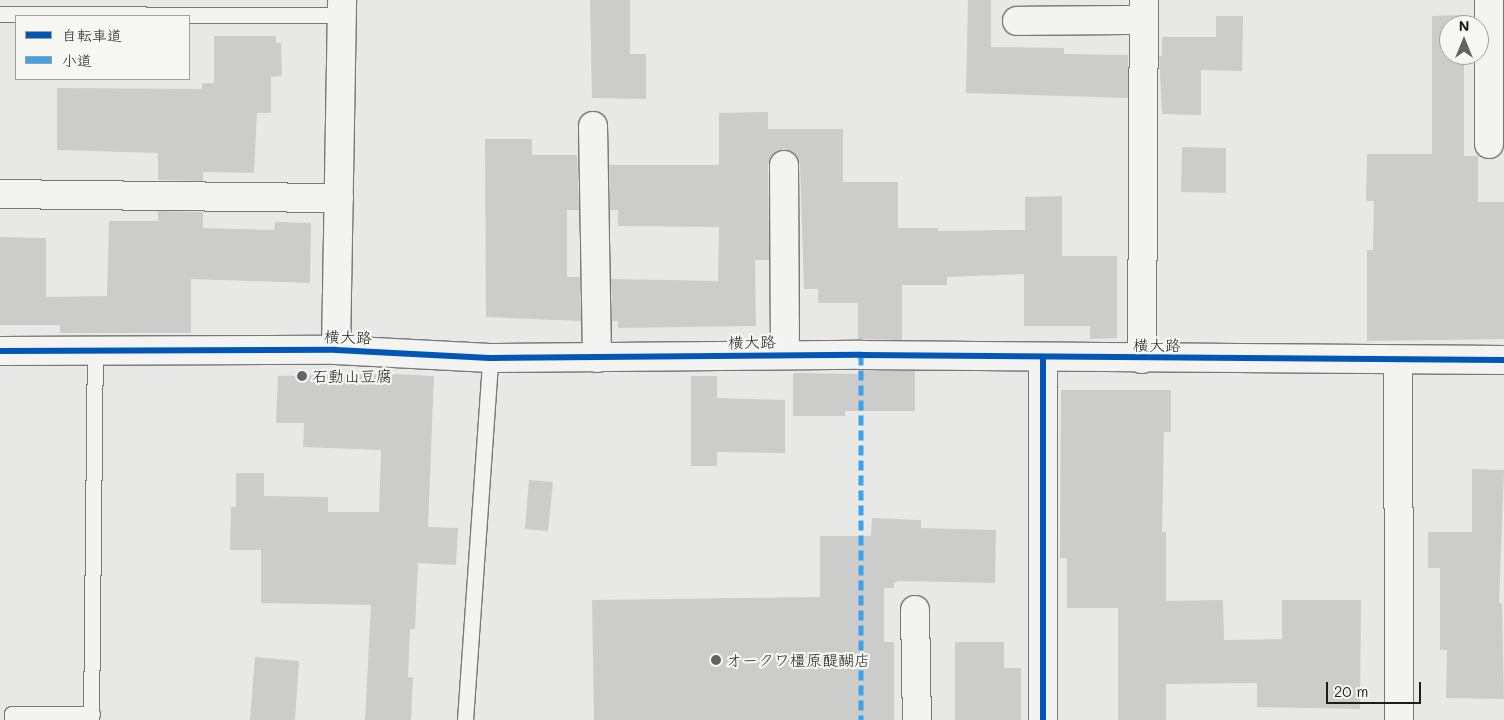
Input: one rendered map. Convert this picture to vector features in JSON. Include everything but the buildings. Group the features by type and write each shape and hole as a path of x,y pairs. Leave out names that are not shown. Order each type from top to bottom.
{"street":[{"path":"1488,0 1496,86 1489,144"},
{"path":"336,350 342,8"},
{"path":"1017,21 1144,10 1142,359"},
{"path":"593,126 597,358"},
{"path":"784,165 785,355"},
{"path":"0,194 338,198"},
{"name":"横大路","path":"0,351 336,350 490,358 785,355 1142,359 1504,360"},
{"path":"1043,357 1043,720"},
{"path":"1398,360 1399,720"},
{"path":"915,610 917,720"}],"lane":[{"path":"0,14 342,8"},
{"path":"12,720 12,714 92,717 96,351"},
{"path":"465,720 490,358"}],"marked path":[{"path":"861,355 861,720"}],"cycle path":[{"path":"0,351 336,350 490,358 861,355 1504,360"},
{"path":"1043,357 1043,720"}],"place":[{"name":"石動山豆腐","path":"302,376"},
{"name":"オークワ橿原醍醐店","path":"716,660"}]}
